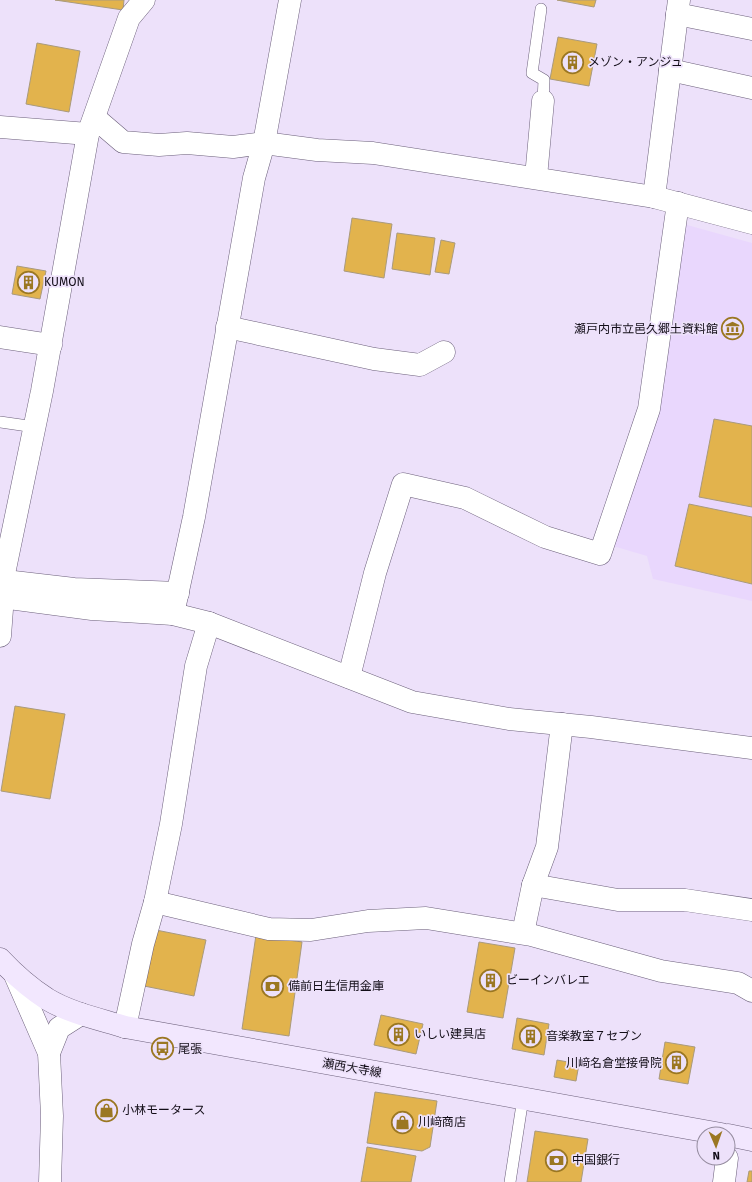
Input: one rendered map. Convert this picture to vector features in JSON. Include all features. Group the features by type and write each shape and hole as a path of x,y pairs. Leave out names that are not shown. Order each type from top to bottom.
{"main road":[{"name":"瀬西大寺線","path":"0,959 15,975 47,999 81,1014 125,1027 523,1098 696,1134"},
{"name":"瀬西大寺線","path":"736,1140 752,1140"}],"street":[{"path":"0,636 5,569 35,428 91,126 129,18 144,0"},
{"path":"175,604 194,517 254,178 264,144 290,0"},
{"path":"654,197 678,7 752,29"},
{"path":"670,70 752,88"},
{"path":"536,177 543,101"},
{"path":"0,127 91,126 123,142 159,144 187,143 233,147 264,144 317,150 373,153 536,177 654,197 752,223"},
{"path":"349,677 375,573 403,484 465,498 545,537 600,554 649,409 678,203"},
{"path":"227,327 374,358 420,365 444,352"},
{"path":"0,337 51,345"},
{"path":"3,592 92,609 175,604 209,623 412,702 509,719 562,724 752,748"},
{"path":"125,1027 143,944 155,902 172,817 196,666 209,623"},
{"path":"523,933 533,885 547,847 562,724"},
{"path":"533,885 618,900 685,900 752,910"},
{"path":"155,902 269,929 310,930 368,921 426,918 523,933 661,971 738,983 752,991"},
{"path":"15,975 49,1053 52,1116 50,1182"},
{"path":"49,1053 59,1028 81,1014"},
{"path":"724,1182 726,1166"}],"lane":[{"path":"541,9 532,72 544,80 543,101"},
{"path":"0,422 35,428"},
{"path":"510,1182 523,1098"}],"shaded area":[{"path":"680,223 752,243 752,601 653,579 647,556 613,546"}],"building":[{"path":"55,0 124,0 123,10"},
{"path":"557,0 596,0 594,7"},
{"name":"メゾン・アンジュ","path":"558,37 597,44 589,86 550,79"},
{"path":"37,43 80,51 69,112 26,104"},
{"path":"352,218 392,224 384,278 344,271"},
{"path":"397,233 435,238 430,275 392,269"},
{"path":"441,240 455,243 449,274 435,272"},
{"name":"KUMON","path":"17,266 46,271 40,299 12,294"},
{"path":"714,419 752,426 752,507 699,497"},
{"path":"689,504 752,517 752,584 675,566"},
{"path":"15,706 65,714 50,799 1,791"},
{"path":"156,930 206,940 194,996 144,986"},
{"name":"備前日生信用金庫","path":"256,935 302,942 289,1036 242,1029"},
{"name":"ビーインバレエ","path":"479,942 515,948 503,1018 467,1012"},
{"name":"いしい建具店","path":"381,1015 423,1024 416,1054 374,1045"},
{"name":"音楽教室７セブン","path":"517,1018 549,1024 544,1055 512,1049"},
{"name":"川﨑名倉堂接骨院","path":"665,1042 695,1047 688,1084 659,1079"},
{"path":"557,1060 579,1064 576,1081 554,1077"},
{"name":"川﨑商店","path":"375,1092 437,1101 430,1147 422,1151 367,1143"},
{"name":"中国銀行","path":"535,1131 588,1139 581,1182 527,1182"},
{"path":"367,1147 416,1156 411,1182 361,1182"},
{"path":"749,1171 752,1171 752,1182 747,1182"}],"place":[{"name":"メゾン・アンジュ","path":"573,62"},
{"name":"KUMON","path":"29,282"},
{"name":"瀬戸内市立邑久郷土資料館","path":"733,329"},
{"name":"ビーインバレエ","path":"491,980"},
{"name":"備前日生信用金庫","path":"272,986"},
{"name":"いしい建具店","path":"399,1034"},
{"name":"音楽教室７セブン","path":"531,1036"},
{"name":"尾張","path":"162,1049"},
{"name":"川﨑名倉堂接骨院","path":"677,1063"},
{"name":"小林モータース","path":"107,1110"},
{"name":"川﨑商店","path":"402,1122"},
{"name":"中国銀行","path":"557,1160"}]}
